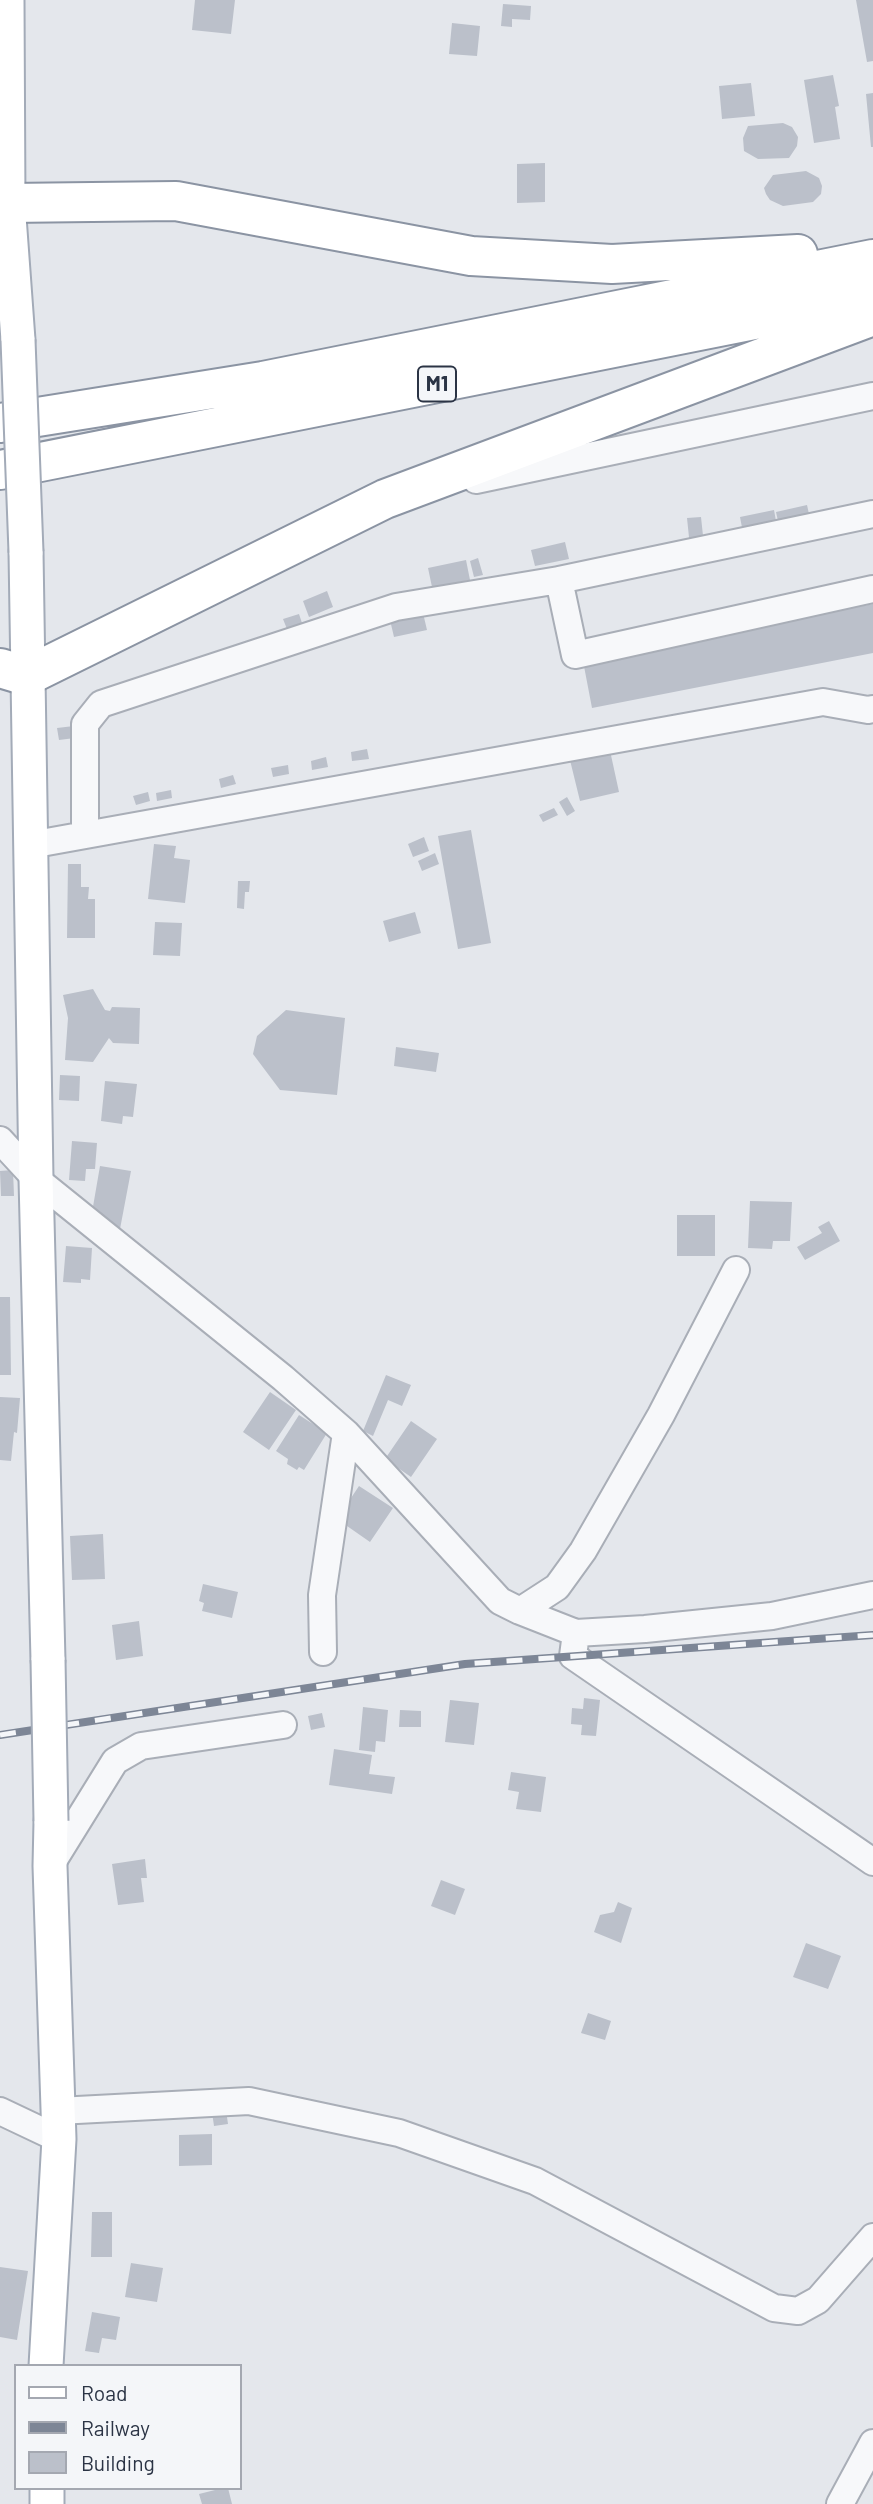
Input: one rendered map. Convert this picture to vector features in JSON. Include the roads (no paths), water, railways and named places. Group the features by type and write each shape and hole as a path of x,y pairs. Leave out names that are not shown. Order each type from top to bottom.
{"highway":[{"path":"4,204 176,201 471,256 612,264 873,250"},
{"name":"M1","path":"0,423 264,381 873,259"},
{"name":"M1","path":"0,470 873,296"},
{"path":"14,672 385,499 873,316"}],"main road":[{"path":"7,0 4,204 18,340 26,552 14,672 30,845 50,1866 58,2125 46,2364"}],"street":[{"path":"385,499 870,403"},
{"path":"85,835 85,724 101,704 396,607 559,580 873,514"},
{"path":"559,580 575,654 873,589"},
{"path":"30,845 823,702 873,709"},
{"path":"0,1140 36,1179 283,1378 346,1433 500,1601 520,1612 576,1633 772,1616 873,1595"},
{"path":"520,1612 557,1587 583,1551 662,1415 736,1270"},
{"path":"323,1652 322,1595 346,1433"},
{"path":"576,1633 573,1657 873,1862"},
{"path":"50,1866 115,1761 141,1746 283,1725"},
{"path":"0,2111 58,2125 249,2101 399,2133 535,2181 774,2308 798,2311 818,2301 873,2237"},
{"path":"840,2504 873,2443"}],"railway":[{"path":"0,1735 465,1664 873,1635"}]}
